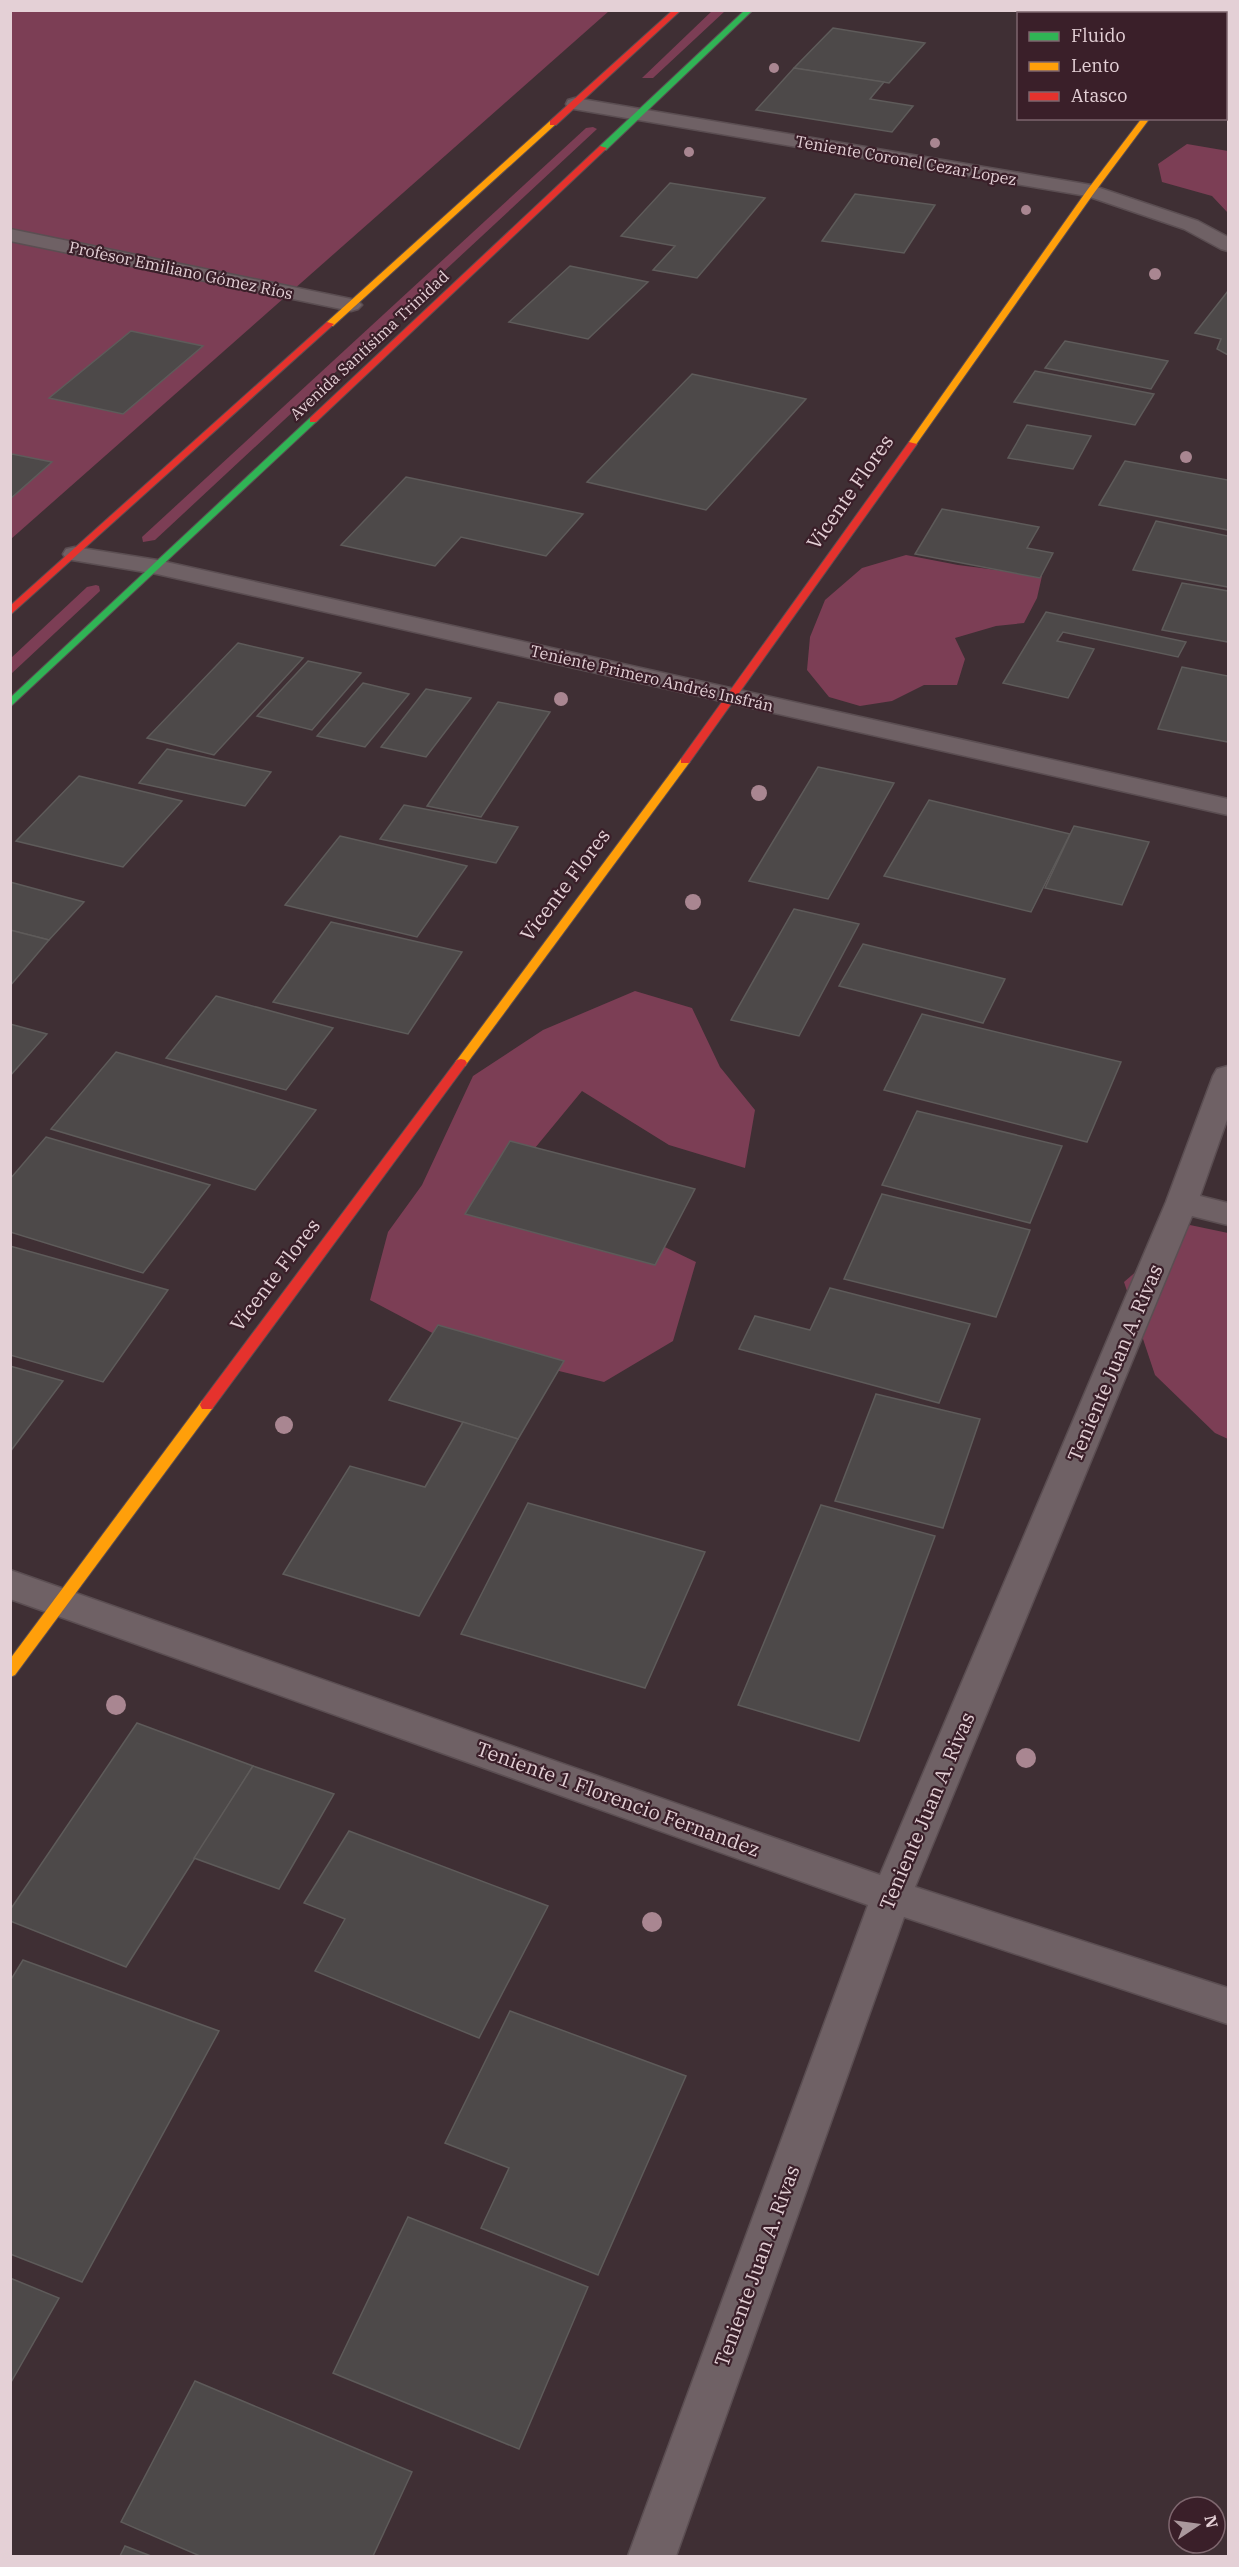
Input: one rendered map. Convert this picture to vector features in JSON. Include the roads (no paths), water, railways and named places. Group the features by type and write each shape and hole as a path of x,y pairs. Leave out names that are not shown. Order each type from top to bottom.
{"main road":[{"path":"10,612 678,10"},
{"name":"Avenida Santísima Trinidad","path":"10,704 750,10"},
{"name":"Vicente Flores","path":"10,1671 733,696 1091,191 1144,120"}],"street":[{"name":"Teniente Coronel Cezar Lopez","path":"575,104 1091,191 1191,225 1228,245"},
{"name":"Profesor Emiliano Gómez Ríos","path":"10,235 351,305"},
{"name":"Teniente Primero Andrés Insfrán","path":"75,554 157,567 1228,807"},
{"name":"Teniente Juan A. Rivas","path":"652,2556 891,1896 1182,1202 1228,1076"},
{"path":"1182,1202 1228,1214"},
{"name":"Teniente 1 Florencio Fernandez","path":"10,1584 891,1896 1228,2006"}]}
